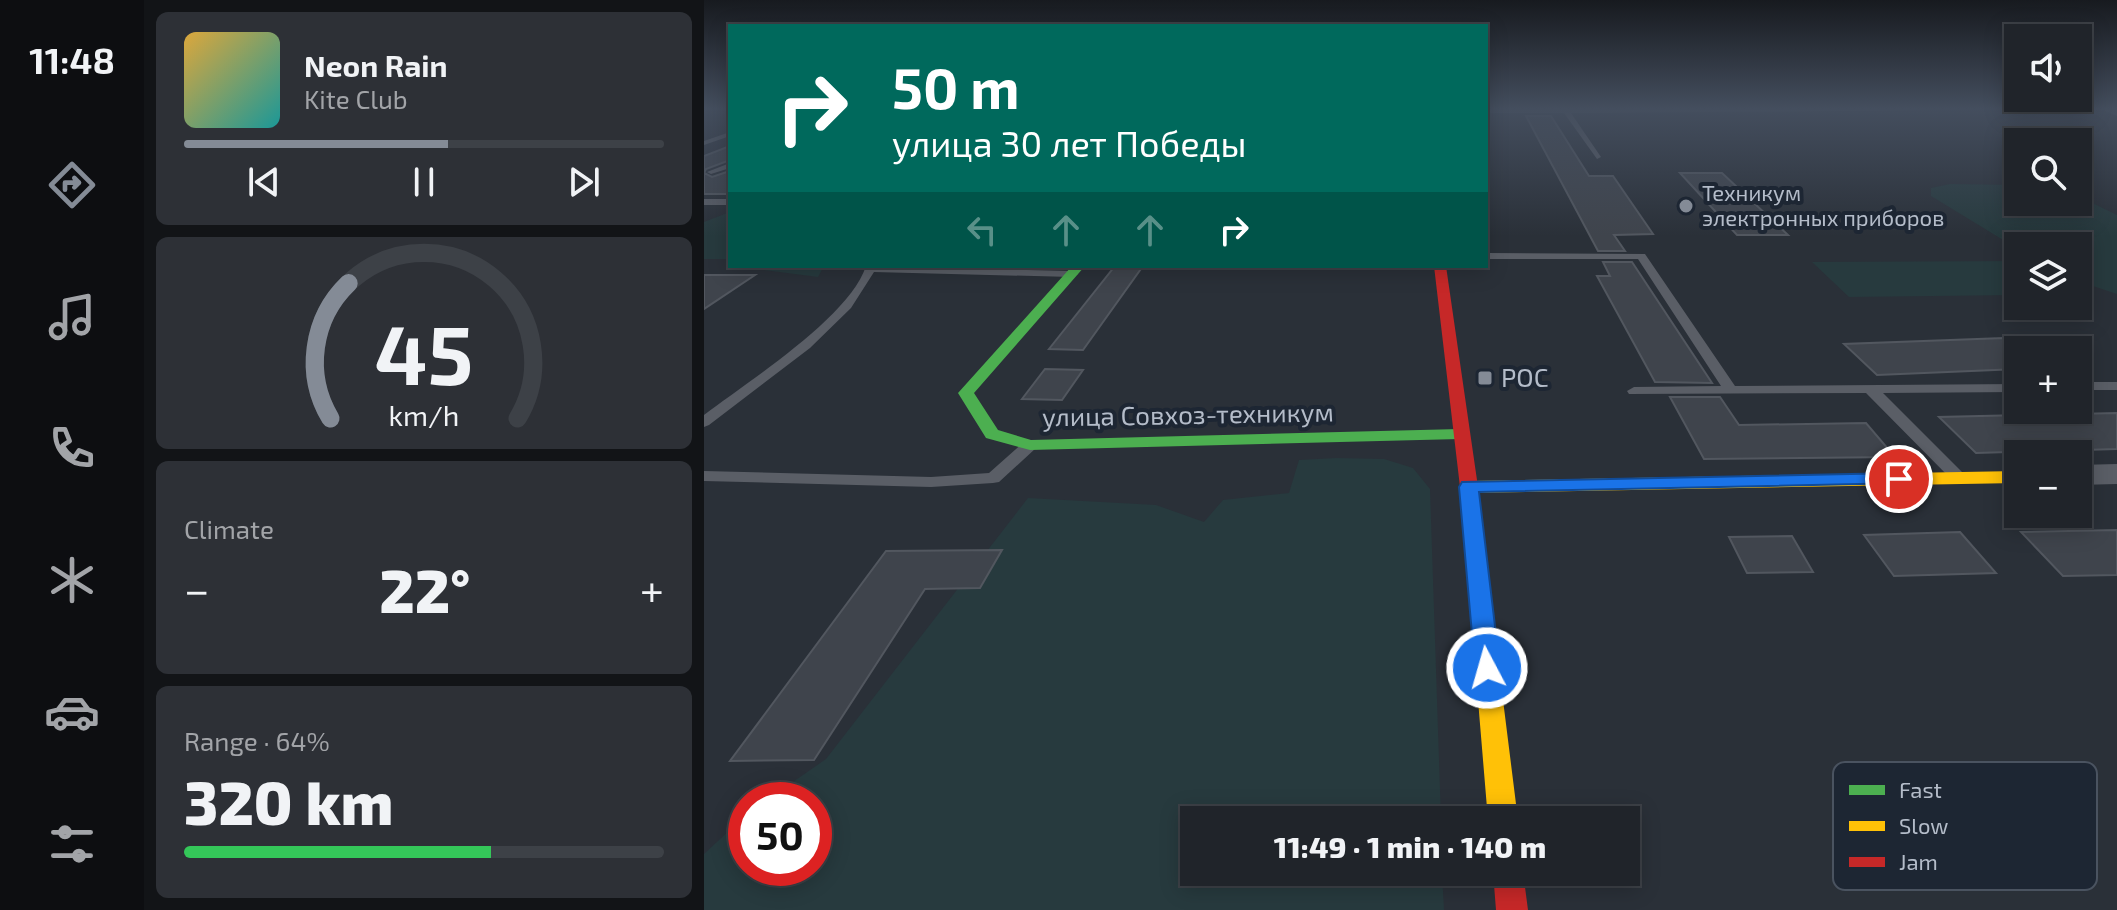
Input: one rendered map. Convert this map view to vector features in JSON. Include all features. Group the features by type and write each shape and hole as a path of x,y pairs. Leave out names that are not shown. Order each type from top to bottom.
{"street":[{"path":"1440,268 1469,487 1502,806"},
{"name":"улица Совхоз-техникум","path":"1076,270 966,393 992,434 1030,445 1460,434"},
{"path":"2092,475 2117,474"},
{"path":"1469,487 2004,477"},
{"path":"1509,886 1512,910"}],"lane":[{"path":"1593,150 1597,157"},
{"path":"711,172 728,166"},
{"path":"704,202 728,202"},
{"path":"1488,256 1641,256 1731,390"},
{"path":"704,422 805,345 847,305 871,268 1076,270"},
{"path":"2092,386 2117,386"},
{"path":"1634,391 2004,388"},
{"path":"1871,390 1960,478"},
{"path":"704,476 931,482 993,478 1030,445"}],"green space":[{"path":"1950,184 2004,185 2004,216 2092,216 2092,203 2117,215 2117,294 2092,286 2092,232 2004,232 2004,240 1931,196 1931,188"},
{"path":"728,213 728,259 704,259 704,222"},
{"path":"2004,261 2004,295 1849,297 1812,262"},
{"path":"749,268 823,268 818,277"},
{"path":"1384,459 1413,468 1430,489 1441,806 1180,806 1180,886 1443,886 1444,910 704,910 704,854 728,832 728,886 832,886 832,782 793,782 826,759 1028,498 1156,505 1204,522 1223,500 1289,493 1299,460"}],"building":[{"path":"728,150 728,161 706,169 704,173 704,156"},
{"path":"1544,150 1573,150 1589,176 1613,176 1653,234 1614,235 1625,251 1598,251"},
{"path":"728,172 728,194 704,194 704,173 712,177"},
{"path":"1680,173 1722,173 1788,235 1737,235"},
{"path":"1603,262 1632,262 1712,383 1655,382 1597,276 1610,276"},
{"path":"1113,268 1142,268 1083,350 1049,349"},
{"path":"704,275 755,275 704,309"},
{"path":"2004,338 2004,370 1877,375 1844,344"},
{"path":"1045,369 1083,370 1062,400 1022,399"},
{"path":"1670,397 1720,397 1739,425 1866,423 1895,457 1704,459"},
{"path":"2117,413 2117,449 2092,450 2092,440 2004,440 2004,452 1976,453 1939,417 2004,416 2004,424 2092,424 2092,414"},
{"path":"2117,530 2117,575 2063,576 2021,532"},
{"path":"1960,532 1996,573 1894,576 1864,535"},
{"path":"1792,536 1813,572 1747,573 1729,537"},
{"path":"1002,550 980,588 925,589 814,760 730,761 886,551"}],"traffic: fast":[{"path":"1077,268 966,393 992,434 1030,445 1460,434"}],"traffic: slow":[{"path":"1469,487 2004,477"},
{"path":"1488,676 1502,806"}],"traffic: jam":[{"path":"1440,268 1469,487 1488,676"},
{"path":"1509,886 1512,910"}],"place":[{"name":"Техникум электронных приборов","path":"1686,206"},
{"name":"РОС","path":"1485,378"}],"route":[{"path":"1487,668 1469,487 1899,479"}]}
